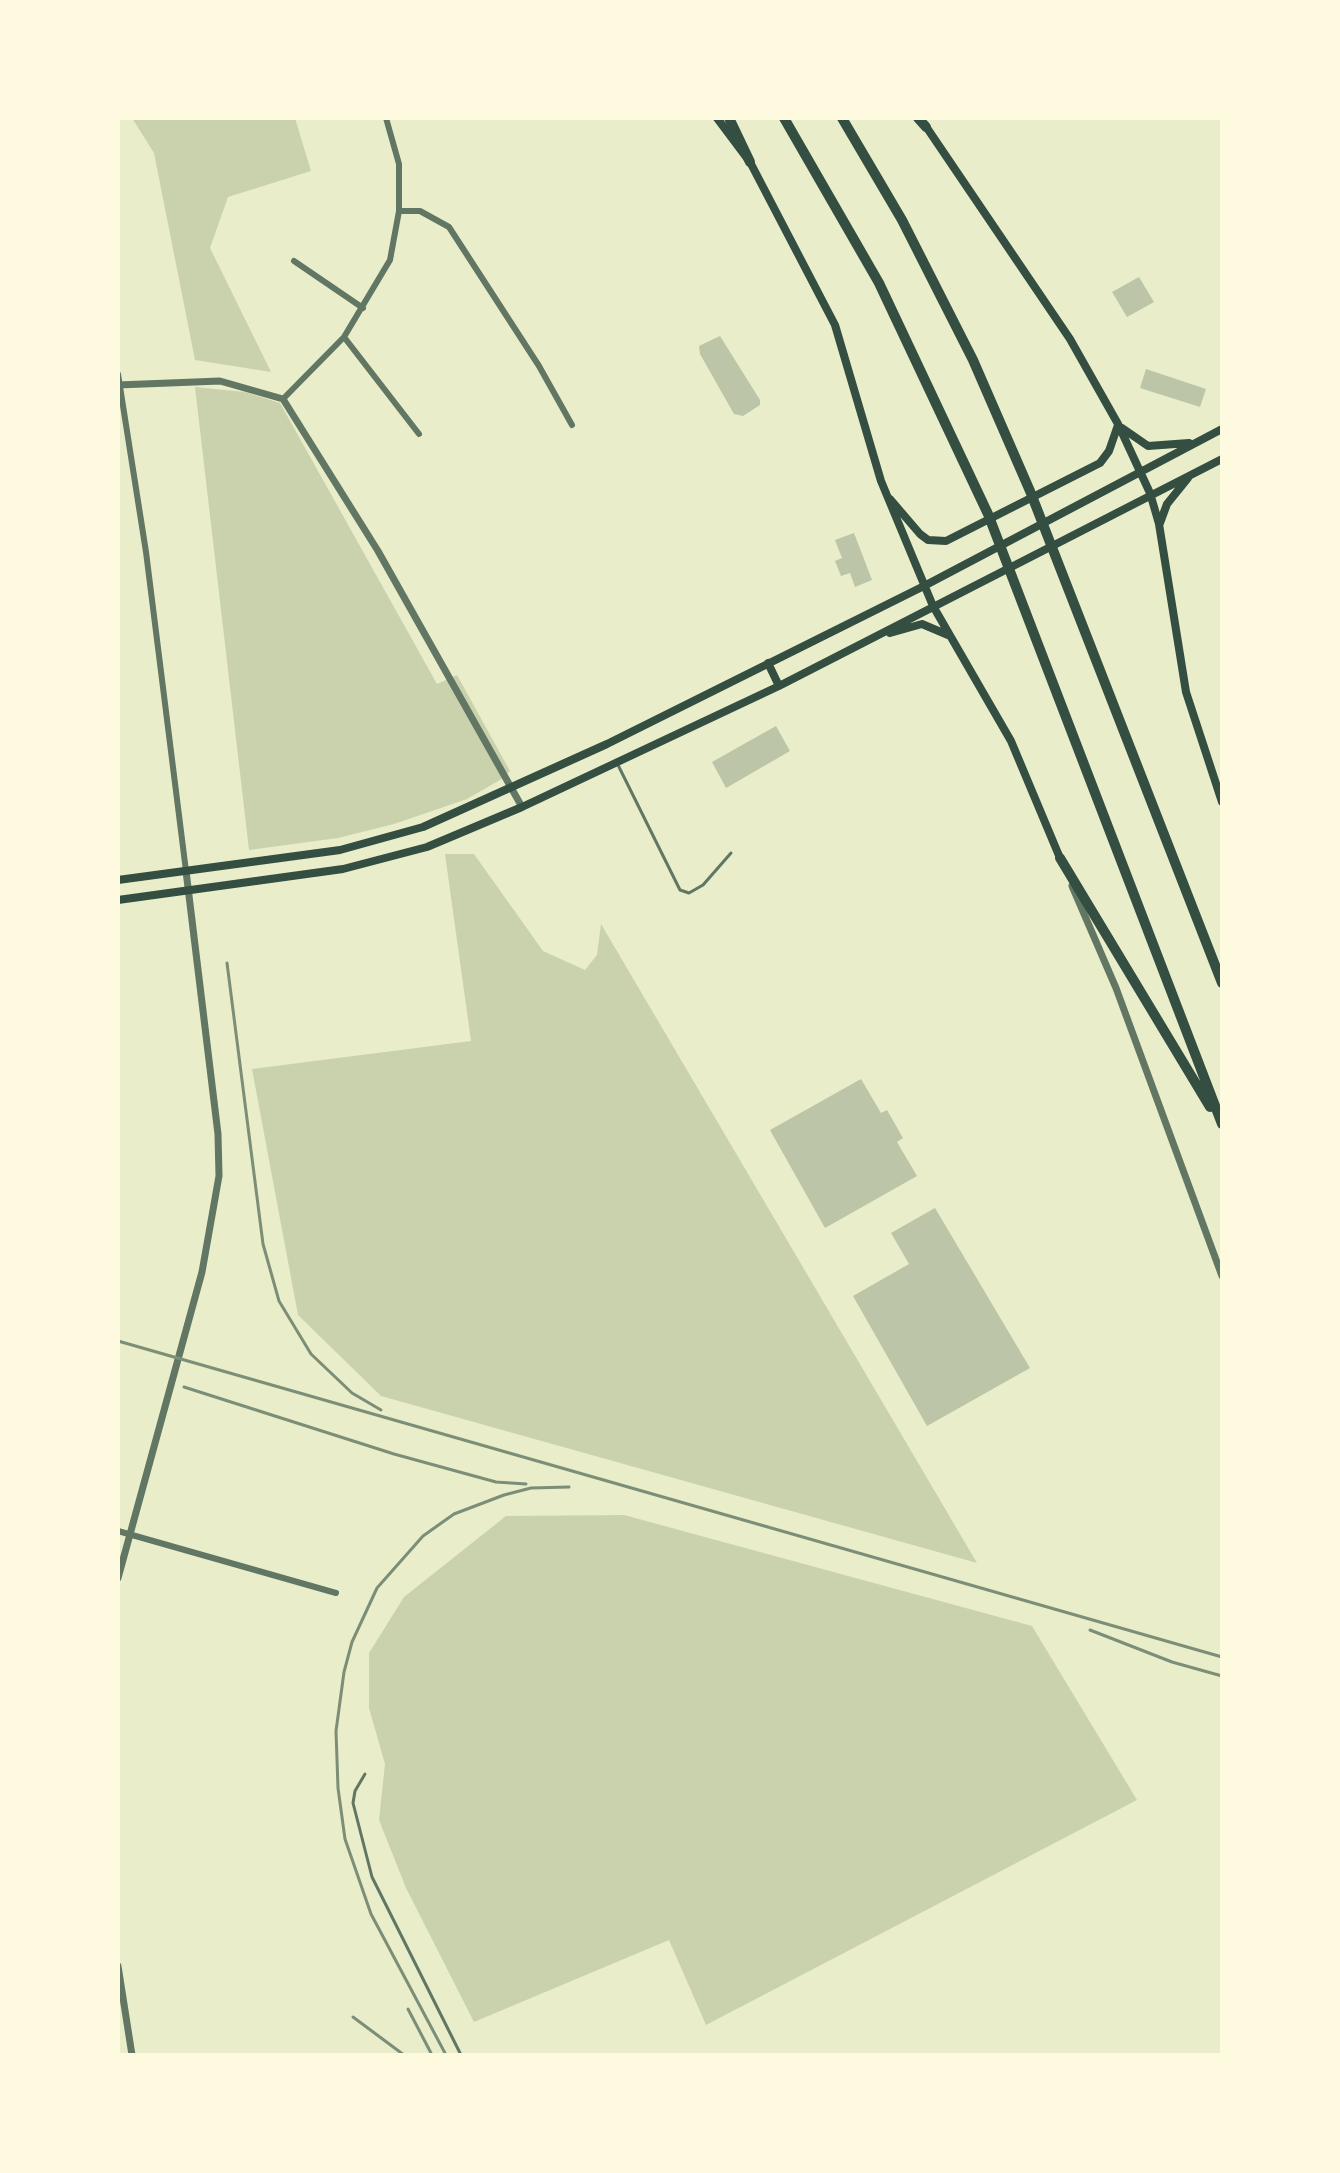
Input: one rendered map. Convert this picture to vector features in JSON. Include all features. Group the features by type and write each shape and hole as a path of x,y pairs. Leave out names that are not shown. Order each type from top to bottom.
{"highway":[{"path":"729,118 750,162"},
{"path":"784,118 879,283 988,514 1222,1125"},
{"path":"842,118 902,220 973,360 1018,461 1057,554 1222,983"},
{"path":"1060,858 1222,1125"}],"main road":[{"path":"717,118 750,162 835,325 887,496 924,586 1011,741 1060,858"},
{"path":"922,121 1070,339 1118,424 1150,493 1159,524 1186,692 1222,802"},
{"path":"887,496 920,534 934,541 961,536 1092,469 1109,451 1118,424"},
{"path":"1118,424 1148,446 1194,443"},
{"path":"118,880 340,850 423,827 607,744 924,586 1222,429"},
{"path":"118,900 343,869 427,847 522,807 779,686 1095,521 1222,459"},
{"path":"1159,524 1167,504 1192,474"},
{"path":"881,634 922,624 952,638"},
{"path":"768,663 779,686"},
{"path":"607,744 616,762"},
{"path":"423,827 427,847"},
{"path":"340,850 343,869"}],"street":[{"path":"283,399 344,337 390,260 399,211 399,164 386,118"},
{"path":"399,211 420,211 449,227 539,366 572,425"},
{"path":"294,261 363,308"},
{"path":"344,337 419,434"},
{"path":"118,374 146,552 218,1134 219,1176 202,1272 118,1578"},
{"path":"119,385 220,381 283,399 378,551 522,807"},
{"path":"1060,858 1116,988 1222,1276"},
{"path":"118,1531 336,1593"},
{"path":"118,1966 132,2055"}],"lane":[{"path":"616,762 680,890 689,893 703,885 731,853"},
{"path":"365,1774 355,1791 353,1803 372,1877 461,2055"}],"green space":[{"path":"132,118 295,118 311,171 228,197 210,248 271,372 195,360 154,153"},
{"path":"195,387 245,392 280,403 437,684 457,675 510,771 500,780 467,799 394,824 338,838 249,850"},
{"path":"445,854 474,854 543,951 585,970 597,955 601,924 977,1563 381,1396 298,1315 252,1069 471,1041"},
{"path":"624,1515 1032,1626 1137,1800 706,2025 669,1940 474,2022 406,1888 379,1820 385,1764 369,1708 369,1653 404,1597 506,1516"}],"building":[{"path":"1139,277 1154,302 1127,317 1112,292"},
{"path":"720,336 760,400 760,405 743,416 734,414 700,354 699,346"},
{"path":"1146,369 1206,389 1200,407 1140,388"},
{"path":"854,533 872,580 855,587 850,573 841,576 835,561 842,558 835,540"},
{"path":"776,726 790,751 726,788 712,762"},
{"path":"861,1079 881,1113 887,1110 903,1138 897,1142 917,1176 825,1228 770,1130"},
{"path":"935,1208 1030,1368 927,1426 853,1296 909,1264 891,1233"}],"railway":[{"path":"227,963 263,1244 279,1301 311,1354 352,1393 381,1410"},
{"path":"118,1341 1222,1657"},
{"path":"184,1387 394,1454 496,1482 526,1484"},
{"path":"446,2055 371,1914 345,1839 338,1788 336,1731 344,1672 352,1642 377,1588 423,1536 454,1514 504,1495 531,1488 569,1487"},
{"path":"1090,1630 1172,1662 1222,1676"},
{"path":"408,2009 432,2055"},
{"path":"353,2017 404,2055"}]}
